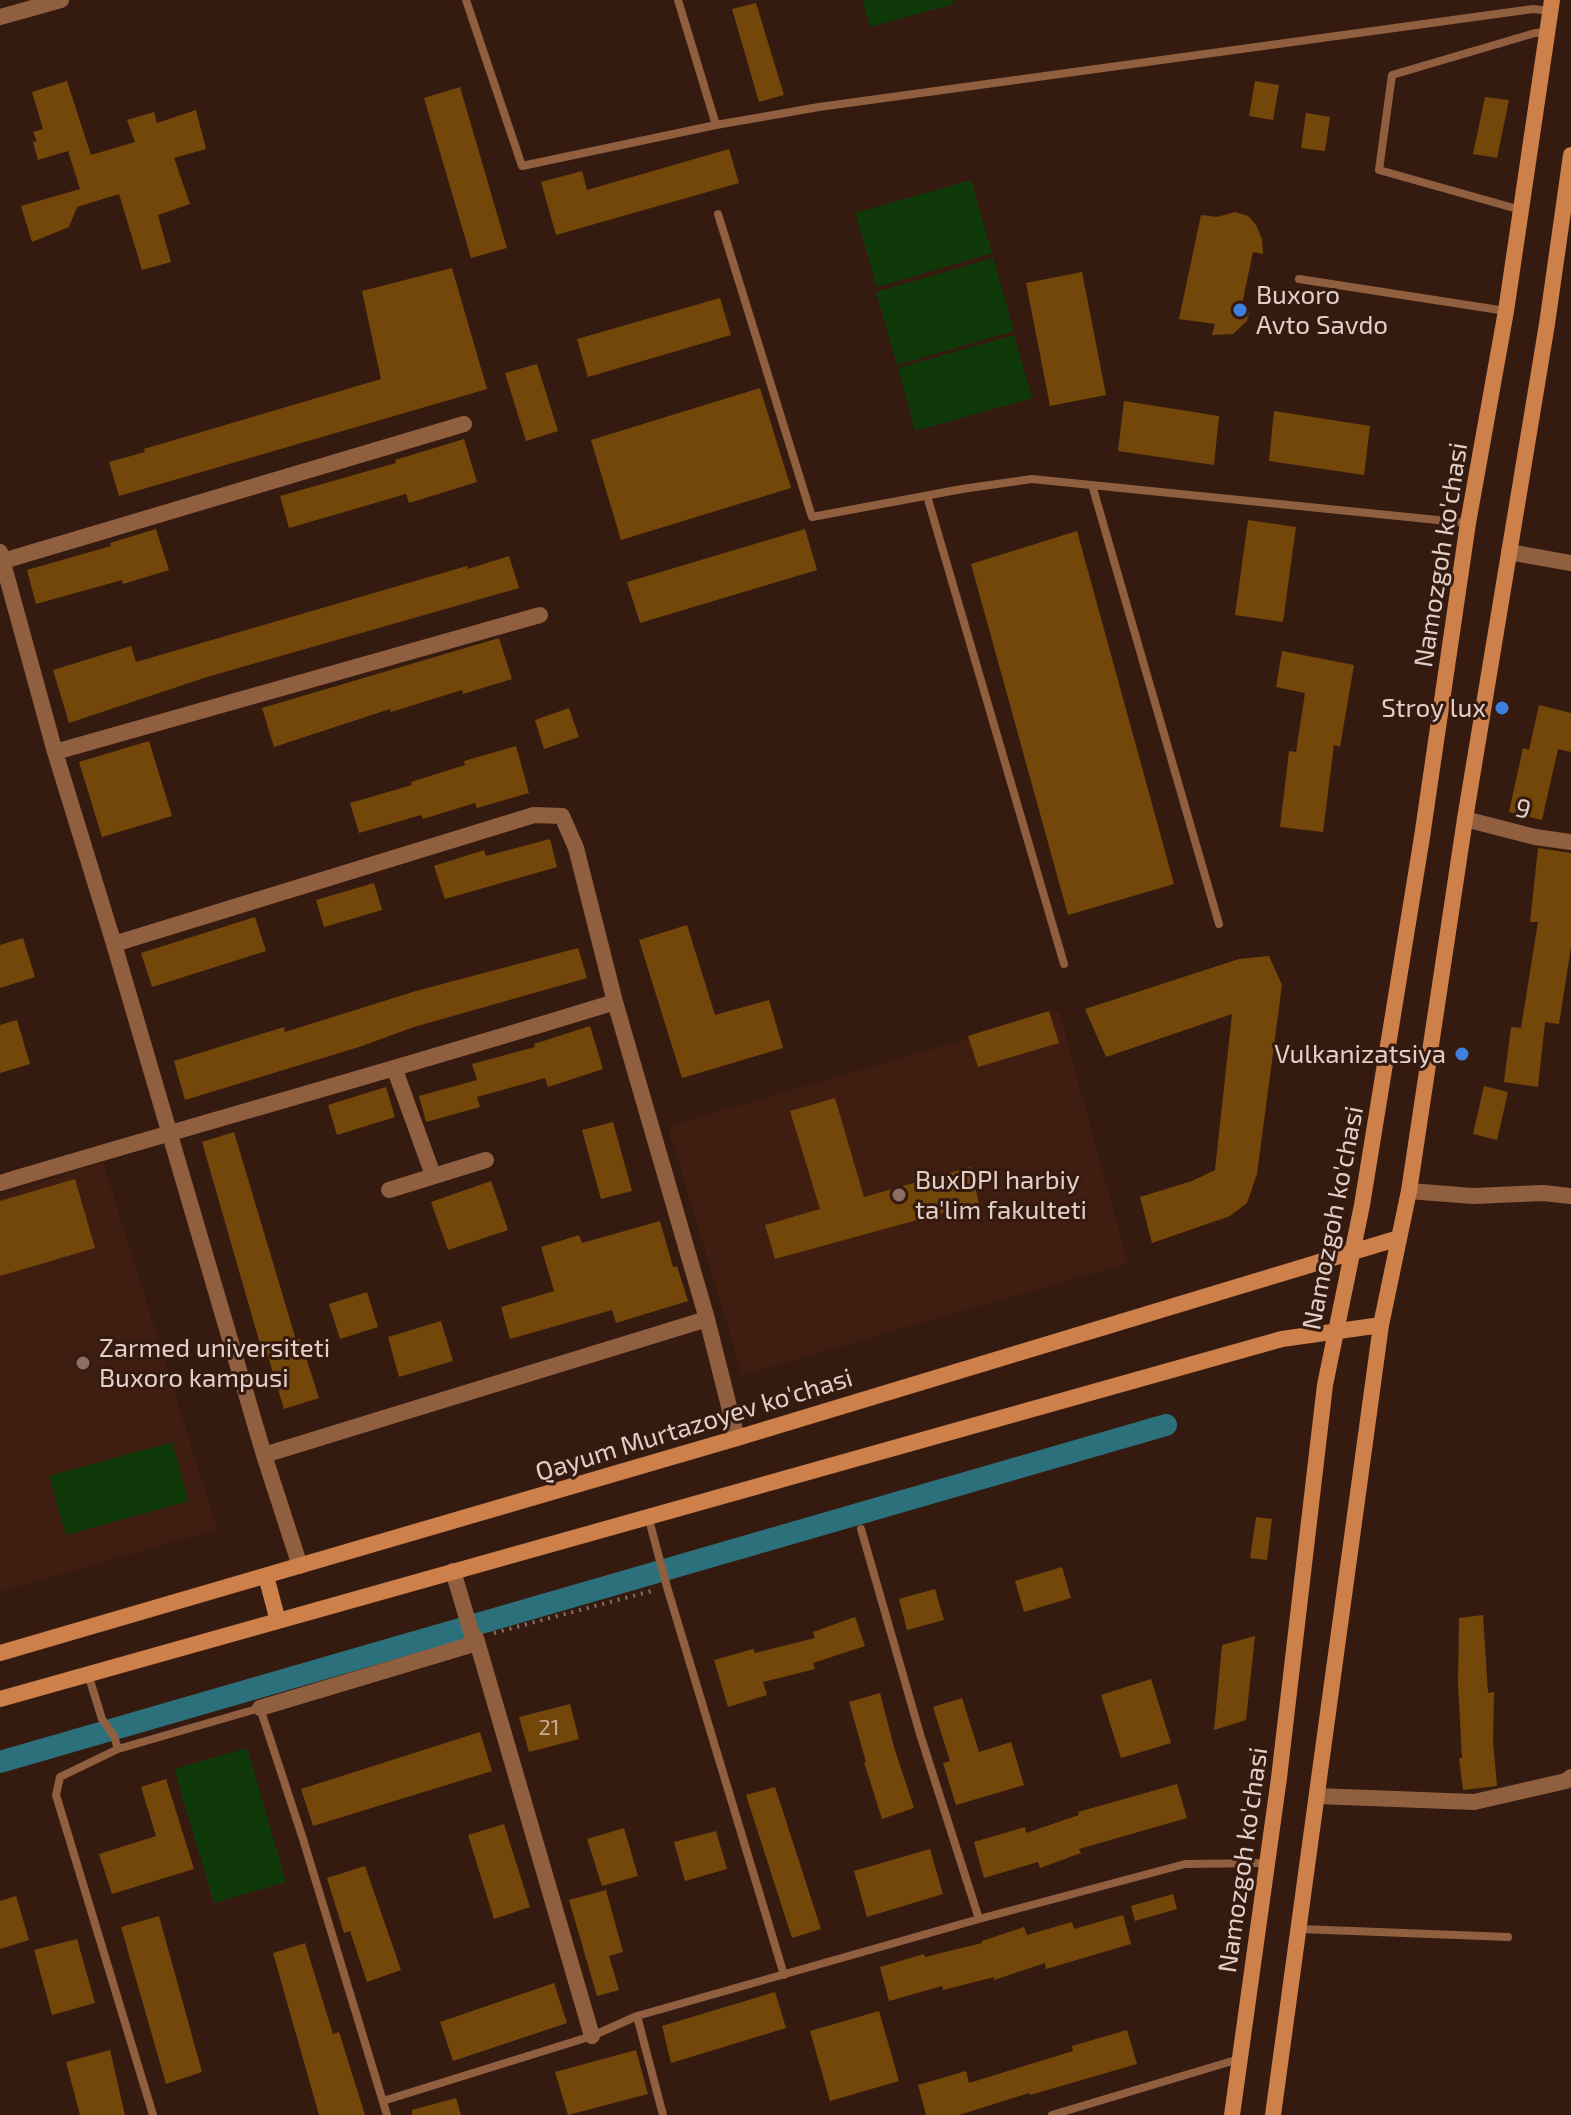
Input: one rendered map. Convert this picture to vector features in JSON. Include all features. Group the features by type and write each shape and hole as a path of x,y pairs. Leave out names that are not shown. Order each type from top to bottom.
{"main road":[{"name":"Namozgoh ko'chasi","path":"1232,2115 1281,1762 1325,1385 1353,1250 1420,852 1468,523 1506,311 1551,5"},
{"path":"1273,2115 1381,1325 1409,1191 1571,155"},
{"name":"Qayum Murtazoyev ko'chasi","path":"0,1653 737,1438 1399,1238"},
{"path":"0,1699 1282,1339 1381,1325"},
{"path":"266,1576 278,1621"}],"street":[{"path":"0,17 61,0"},
{"path":"300,1566 264,1455 55,752 1,556 464,424"},
{"path":"1509,552 1571,563"},
{"path":"55,752 540,615"},
{"path":"114,944 534,815 562,816 576,848 615,1002 707,1319 737,1438"},
{"name":"9","path":"1465,819 1535,837 1571,842"},
{"path":"0,1183 395,1070 615,1002"},
{"path":"395,1070 433,1175"},
{"path":"389,1190 486,1160"},
{"path":"1409,1191 1473,1196 1543,1193 1571,1196"},
{"path":"264,1455 707,1319"},
{"path":"453,1571 592,2036"},
{"path":"260,1708 475,1639"},
{"path":"1317,1796 1474,1802 1566,1781 1571,1777"}],"lane":[{"path":"466,0 522,166 716,125 819,107 1551,5"},
{"path":"678,0 716,125"},
{"path":"1521,210 1379,170 1383,128 1392,75 1535,33 1548,32"},
{"path":"718,214 812,517 1032,479 1468,523"},
{"path":"1299,279 1506,311"},
{"path":"1092,485 1219,924"},
{"path":"927,496 1064,964"},
{"path":"648,1516 665,1582 784,1975"},
{"path":"861,1529 920,1734 979,1919"},
{"path":"88,1674 102,1719 114,1736 118,1749"},
{"path":"153,2115 56,1795 60,1777 118,1749 260,1708 387,2115"},
{"path":"383,2101 592,2036 637,2016 979,1919 1185,1864 1266,1863"},
{"path":"1300,1929 1508,1937"},
{"path":"637,2016 663,2115"},
{"path":"1052,2115 1240,2059"}],"path":[{"path":"475,1639 665,1582"}],"shaded area":[{"name":"BuxDPI harbiy ta'lim fakulteti","path":"1059,1012 1128,1263 742,1375 668,1126"},
{"name":"Zarmed universiteti Buxoro kampusi","path":"103,1162 217,1529 0,1592 0,1196"}],"green space":[{"path":"862,0 953,0 954,4 870,27"},
{"path":"971,180 992,253 877,287 855,213"},
{"path":"993,258 1014,331 897,365 876,292"},
{"path":"1014,335 1032,398 915,431 898,368"},
{"path":"172,1442 189,1501 66,1535 49,1476"},
{"path":"247,1748 286,1882 214,1903 174,1769"}],"building":[{"path":"756,3 784,95 759,102 732,9"},
{"path":"67,81 91,155 135,142 127,120 154,112 157,123 196,110 206,149 174,158 190,204 158,215 171,262 142,270 119,194 77,207 69,227 32,242 21,206 80,189 68,151 38,160 33,142 37,141 33,132 43,129 32,92"},
{"path":"1255,81 1279,85 1273,120 1249,116"},
{"path":"460,87 507,248 471,258 424,98"},
{"path":"1485,97 1509,100 1497,158 1473,154"},
{"path":"1306,113 1330,117 1325,151 1301,148"},
{"path":"729,149 739,183 556,235 541,182 582,171 587,190"},
{"path":"1235,212 1248,216 1256,225 1262,239 1263,254 1253,252 1241,309 1250,311 1247,321 1233,334 1212,335 1215,324 1179,319 1201,215 1217,217"},
{"path":"452,268 487,389 119,496 109,462 381,379 362,291"},
{"path":"1082,272 1106,395 1050,406 1026,283"},
{"path":"720,298 731,335 588,377 577,339"},
{"path":"537,364 558,431 526,441 505,373"},
{"path":"760,388 791,488 621,540 591,440"},
{"path":"1124,401 1219,416 1214,465 1118,451"},
{"path":"1274,411 1370,426 1364,475 1269,461"},
{"path":"464,439 477,482 409,503 406,494 289,528 280,496 396,463 395,460"},
{"path":"1248,520 1296,527 1283,622 1235,615"},
{"path":"156,529 169,570 36,604 27,570 111,546 110,543"},
{"path":"805,529 817,570 640,623 627,582"},
{"path":"1077,531 1174,884 1068,915 971,564"},
{"path":"509,556 519,588 207,677 69,723 53,670 131,646 136,662"},
{"path":"499,638 512,679 463,694 462,690 391,712 390,709 274,747 262,708"},
{"path":"1282,651 1354,665 1340,747 1334,745 1323,832 1280,827 1289,751 1296,752 1305,693 1276,687"},
{"path":"1539,705 1571,713 1571,752 1558,749 1542,820 1509,812 1523,748 1529,750"},
{"path":"569,708 579,737 544,749 535,720"},
{"path":"149,741 172,816 102,837 79,762"},
{"path":"516,746 529,793 477,808 475,803 423,819 421,815 359,833 350,803 412,785 411,782 465,765 464,761"},
{"path":"550,839 557,867 445,899 434,866 484,850 486,856"},
{"path":"1538,848 1571,853 1571,947 1559,1024 1545,1022 1538,1087 1504,1082 1511,1027 1521,1028 1538,922 1530,922"},
{"path":"374,883 382,910 324,927 316,900"},
{"path":"255,917 266,951 152,987 141,953"},
{"path":"687,925 715,1015 769,1000 783,1048 682,1078 639,940"},
{"path":"23,938 35,977 0,988 0,945"},
{"path":"578,948 587,978 414,1027 185,1100 174,1061 284,1027 285,1032 416,991"},
{"path":"1269,956 1282,985 1257,1174 1247,1203 1230,1216 1152,1243 1140,1197 1192,1181 1215,1170 1232,1014 1106,1057 1085,1009 1239,959"},
{"path":"1049,1011 1059,1043 978,1067 968,1036"},
{"path":"17,1020 30,1064 0,1073 0,1025"},
{"path":"590,1026 603,1069 548,1087 545,1078 477,1097 480,1107 426,1122 419,1096 477,1080 472,1064 535,1047 534,1044"},
{"path":"1484,1086 1508,1092 1497,1140 1473,1134"},
{"path":"386,1087 395,1117 337,1135 328,1105"},
{"path":"835,1098 864,1197 970,1167 979,1203 775,1259 765,1225 820,1209 790,1111"},
{"path":"613,1122 632,1191 601,1199 582,1130"},
{"path":"234,1132 296,1340 300,1339 319,1398 284,1409 264,1343 260,1344 202,1142"},
{"path":"75,1179 95,1248 0,1276 0,1201"},
{"path":"491,1181 508,1230 448,1250 431,1202"},
{"path":"660,1221 673,1267 677,1266 688,1301 616,1323 612,1310 510,1339 501,1307 554,1291 541,1247 579,1235 582,1243"},
{"path":"367,1292 378,1327 340,1339 329,1304"},
{"path":"441,1321 453,1361 399,1377 388,1337"},
{"path":"1256,1517 1272,1519 1267,1560 1250,1558"},
{"path":"1062,1567 1071,1598 1024,1612 1015,1581"},
{"path":"935,1589 944,1620 907,1630 899,1599"},
{"path":"1483,1615 1488,1693 1494,1692 1493,1742 1497,1786 1463,1790 1459,1758 1462,1758 1458,1685 1459,1618"},
{"path":"855,1617 865,1646 813,1663 815,1669 763,1682 767,1695 728,1707 714,1660 753,1649 755,1653 815,1638 813,1632"},
{"path":"1255,1636 1246,1720 1214,1730 1222,1645"},
{"path":"1151,1679 1171,1743 1121,1758 1101,1695"},
{"path":"880,1693 914,1808 882,1819 849,1702"},
{"path":"962,1698 979,1752 1011,1742 1024,1785 956,1805 943,1763 950,1761 933,1707"},
{"path":"570,1704 579,1739 529,1752 519,1717"},
{"path":"480,1732 492,1771 313,1826 301,1789"},
{"path":"166,1779 194,1869 112,1894 99,1854 156,1836 141,1787"},
{"path":"1177,1784 1187,1818 1079,1849 1081,1853 1040,1868 1038,1862 984,1878 974,1842 1025,1827 1026,1833 1079,1815 1078,1812"},
{"path":"775,1787 821,1929 792,1938 746,1795"},
{"path":"504,1824 530,1907 494,1919 468,1835"},
{"path":"624,1828 638,1876 602,1886 587,1839"},
{"path":"716,1831 727,1869 685,1881 674,1842"},
{"path":"930,1849 943,1894 867,1917 854,1871"},
{"path":"365,1866 401,1970 367,1982 350,1931 344,1933 327,1878"},
{"path":"606,1890 623,1952 609,1956 619,1990 597,1996 569,1900"},
{"path":"1173,1894 1177,1909 1135,1921 1131,1906"},
{"path":"16,1896 29,1940 0,1949 0,1901"},
{"path":"1123,1915 1131,1944 1046,1969 1045,1963 994,1980 994,1977 943,1990 942,1986 889,2001 880,1967 924,1954 925,1957 982,1943 1024,1927 1027,1935 1072,1922 1074,1929"},
{"path":"159,1916 202,2072 166,2084 121,1927"},
{"path":"77,1939 95,2003 52,2015 34,1950"},
{"path":"305,1943 333,2034 339,2032 365,2115 319,2115 273,1953"},
{"path":"554,1983 567,2023 453,2061 440,2022"},
{"path":"775,1992 786,2028 671,2063 662,2026"},
{"path":"879,2011 899,2081 830,2101 810,2031"},
{"path":"1127,2030 1137,2064 959,2115 926,2115 918,2085 966,2071 969,2083 1073,2051 1072,2046"},
{"path":"110,2050 125,2115 80,2115 66,2062"},
{"path":"636,2050 648,2094 568,2115 555,2072"},
{"path":"456,2098 461,2115 412,2115 412,2110"}],"waterway":[{"path":"0,1762 1166,1425"}],"place":[{"name":"Buxoro Avto Savdo","path":"1240,310"},
{"name":"Stroy lux","path":"1502,708"},
{"name":"Vulkanizatsiya","path":"1462,1054"},
{"name":"BuxDPI harbiy ta'lim fakulteti","path":"899,1195"},
{"name":"Zarmed universiteti Buxoro kampusi","path":"83,1363"}]}
